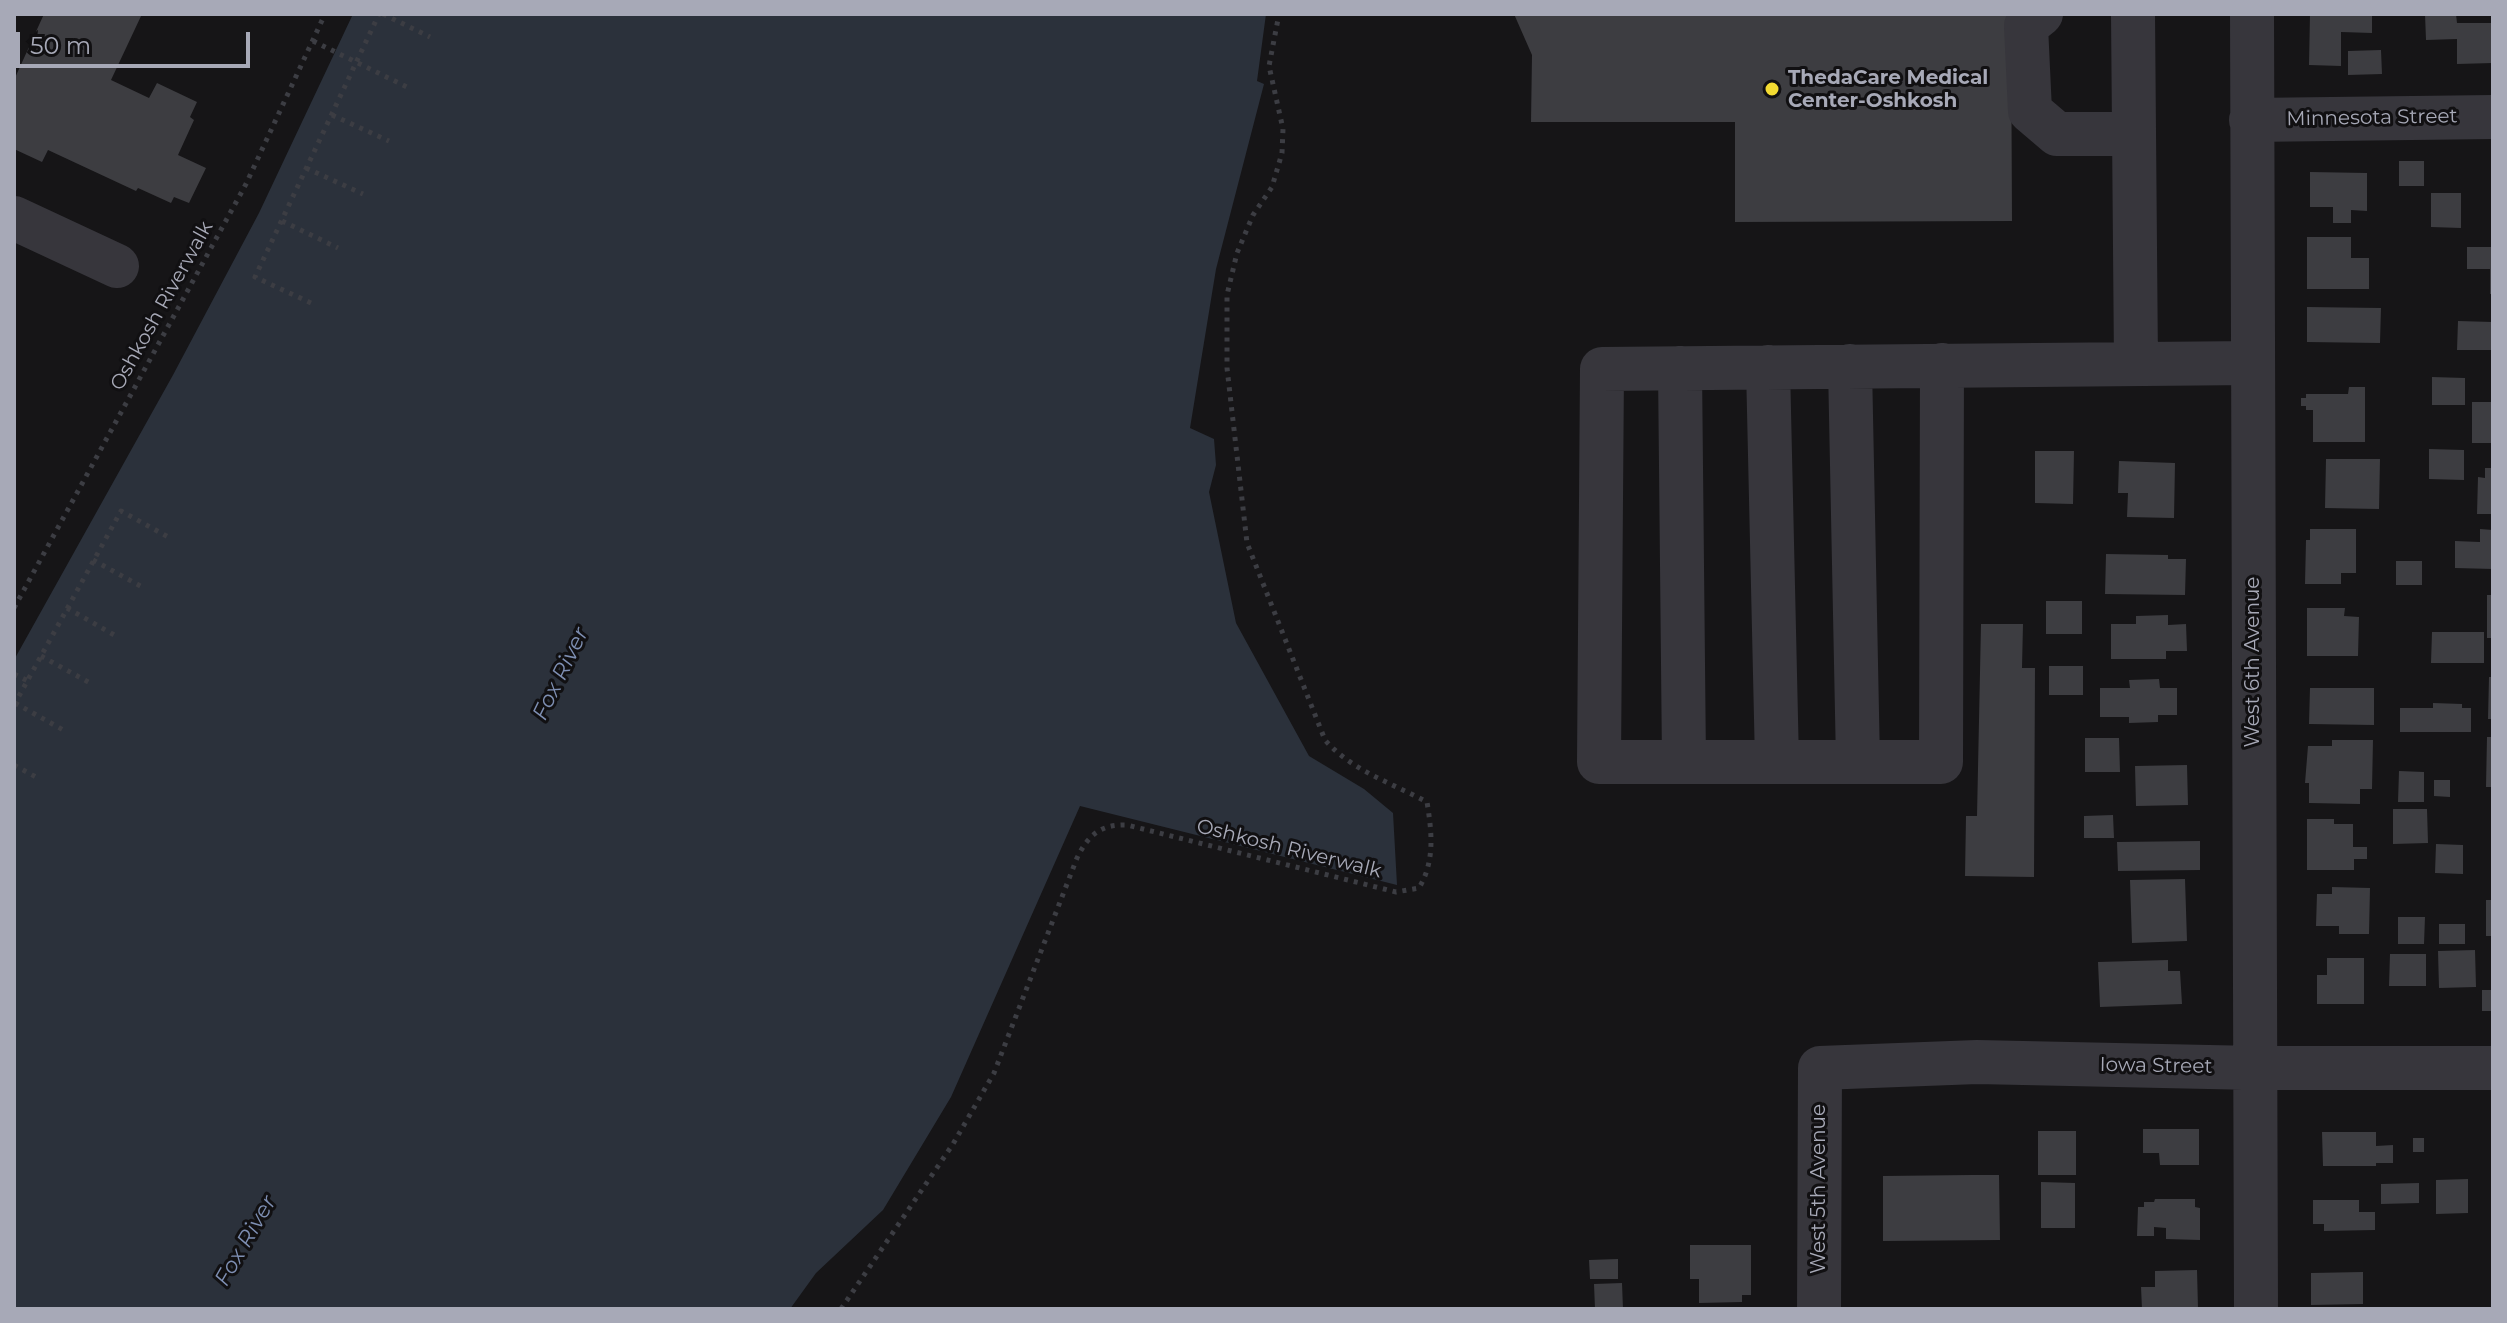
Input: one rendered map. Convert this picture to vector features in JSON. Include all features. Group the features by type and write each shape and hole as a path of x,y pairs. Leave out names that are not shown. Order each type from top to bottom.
{"street":[{"path":"2041,14 2026,26 2030,111 2057,134 2134,134"},
{"path":"2133,14 2136,364"},
{"name":"West 6th Avenue","path":"2252,14 2256,1309"},
{"name":"Minnesota Street","path":"2251,120 2493,117"},
{"path":"14,218 117,266"},
{"path":"1942,365 1941,762 1599,762 1602,369 1942,365 2252,363"},
{"path":"1850,366 1858,762"},
{"path":"1768,367 1777,762"},
{"path":"1680,368 1684,762"},
{"name":"Iowa Street","path":"1820,1068 1977,1062 2255,1068 2493,1068"},
{"name":"West 5th Avenue","path":"1819,1309 1820,1068"}],"path":[{"name":"Oshkosh Riverwalk","path":"14,608 246,184 325,14"},
{"path":"311,303 255,277 381,14 430,37"},
{"name":"Oshkosh Riverwalk","path":"841,1309 953,1144 994,1073 1077,858 1085,842 1097,831 1110,825 1127,825 1396,892 1419,888 1428,874 1432,838 1427,802 1365,772 1338,755 1325,740 1247,543 1227,368 1227,295 1237,253 1253,215 1272,187 1282,153 1283,129 1269,66 1279,14"},
{"path":"313,41 407,87"},
{"path":"332,115 389,141"},
{"path":"306,168 363,194"},
{"path":"282,221 338,248"},
{"path":"65,731 15,704 93,560 121,511 170,538"},
{"path":"93,560 144,588"},
{"path":"67,608 116,636"},
{"path":"41,656 90,683"},
{"path":"14,674 28,681"},
{"path":"14,765 36,777"}],"water":[{"name":"Fox River","path":"353,14 1266,14 1257,81 1264,84 1216,269 1190,428 1214,439 1216,465 1209,492 1236,623 1309,756 1364,789 1393,813 1397,885 1080,806 951,1097 883,1210 816,1273 790,1309 14,1309 14,660 173,375 259,213"}],"building":[{"path":"44,14 142,14 111,80 149,98 157,83 197,102 190,117 194,120 178,155 206,168 189,203 174,197 171,203 138,188 136,191 48,150 42,162 14,149 14,80"},
{"name":"ThedaCare Medical Center-Oshkosh","path":"1514,14 2011,14 2012,221 1735,222 1735,122 1531,122 1532,55"},
{"path":"2310,14 2372,14 2372,33 2341,32 2341,66 2309,65"},
{"path":"2425,14 2456,14 2457,23 2493,23 2493,63 2457,64 2457,39 2426,40"},
{"path":"2381,50 2382,74 2348,75 2348,51"},
{"path":"2399,161 2424,161 2424,186 2399,186"},
{"path":"2310,172 2367,173 2367,211 2351,210 2351,223 2333,223 2333,207 2310,207"},
{"path":"2431,193 2461,193 2461,228 2431,227"},
{"path":"2307,237 2351,237 2351,258 2369,258 2369,289 2307,289"},
{"path":"2467,247 2493,247 2493,294 2490,294 2490,269 2467,269"},
{"path":"2307,307 2381,308 2380,343 2307,342"},
{"path":"2458,321 2493,322 2493,350 2457,350"},
{"path":"2432,377 2465,378 2465,405 2432,405"},
{"path":"2349,387 2365,387 2365,442 2313,442 2313,410 2301,406 2301,398 2306,398 2306,394 2348,394"},
{"path":"2472,402 2493,402 2493,443 2472,443"},
{"path":"2429,449 2464,450 2464,480 2429,479"},
{"path":"2035,451 2074,451 2073,504 2035,503"},
{"path":"2326,459 2380,459 2379,509 2325,508"},
{"path":"2119,461 2175,463 2174,518 2127,517 2128,493 2118,493"},
{"path":"2485,468 2493,468 2493,514 2477,514 2478,477 2485,478"},
{"path":"2310,529 2356,529 2356,573 2341,573 2341,584 2305,584 2306,540 2310,540"},
{"path":"2480,529 2493,530 2493,569 2455,568 2455,541 2480,542"},
{"path":"2106,554 2168,555 2168,559 2186,559 2185,595 2105,594"},
{"path":"2396,561 2422,561 2422,585 2396,585"},
{"path":"2487,595 2493,595 2493,638 2487,638"},
{"path":"2046,601 2082,601 2082,634 2046,634"},
{"path":"2307,608 2345,608 2344,616 2359,617 2358,656 2307,656"},
{"path":"2168,615 2168,625 2186,624 2187,651 2166,651 2166,659 2111,659 2111,624 2136,624 2136,616"},
{"path":"1981,624 2023,624 2022,668 2035,668 2034,877 1965,876 1966,816 1977,816"},
{"path":"2432,632 2484,632 2484,663 2431,663"},
{"path":"2049,666 2083,666 2083,695 2049,695"},
{"path":"2489,677 2493,677 2493,719 2488,719"},
{"path":"2159,679 2160,688 2177,688 2177,715 2158,715 2158,722 2129,723 2129,717 2100,717 2100,688 2130,688 2129,680"},
{"path":"2310,688 2374,688 2374,725 2309,724"},
{"path":"2433,703 2462,704 2462,708 2471,708 2471,732 2400,732 2400,708 2433,708"},
{"path":"2487,737 2493,737 2493,787 2486,787"},
{"path":"2085,738 2119,738 2120,772 2085,772"},
{"path":"2332,740 2373,740 2372,789 2360,789 2360,804 2309,803 2309,783 2305,783 2308,746 2332,746"},
{"path":"2187,765 2188,805 2136,806 2135,766"},
{"path":"2399,771 2424,772 2424,802 2398,802"},
{"path":"2434,780 2450,780 2450,797 2434,796"},
{"path":"2393,809 2427,809 2428,843 2393,844"},
{"path":"2113,815 2114,838 2084,838 2084,816"},
{"path":"2307,819 2334,819 2334,824 2353,824 2353,847 2367,847 2367,859 2354,859 2354,870 2307,870"},
{"path":"2200,841 2200,870 2118,871 2117,842"},
{"path":"2436,844 2463,845 2463,874 2435,873"},
{"path":"2185,879 2187,941 2132,943 2130,880"},
{"path":"2332,887 2370,888 2369,934 2339,934 2339,926 2316,926 2317,894 2332,894"},
{"path":"2486,900 2493,900 2493,936 2486,936"},
{"path":"2398,917 2425,917 2424,944 2398,944"},
{"path":"2439,924 2465,924 2465,944 2439,944"},
{"path":"2475,950 2476,987 2439,988 2438,951"},
{"path":"2390,954 2426,954 2426,986 2389,986"},
{"path":"2327,958 2364,958 2364,1004 2317,1004 2317,975 2327,975"},
{"path":"2168,960 2168,971 2180,971 2182,1004 2100,1007 2098,962"},
{"path":"2482,990 2493,990 2493,1011 2482,1011"},
{"path":"2143,1129 2199,1129 2199,1165 2160,1165 2159,1153 2143,1153"},
{"path":"2038,1131 2076,1131 2076,1175 2038,1175"},
{"path":"2322,1132 2376,1132 2376,1146 2393,1145 2393,1163 2323,1166"},
{"path":"2413,1138 2424,1138 2424,1152 2413,1152"},
{"path":"1999,1175 2000,1240 1883,1241 1883,1176"},
{"path":"2468,1179 2468,1213 2436,1214 2436,1180"},
{"path":"2041,1182 2075,1183 2075,1228 2041,1228"},
{"path":"2419,1183 2419,1203 2381,1204 2381,1184"},
{"path":"2155,1199 2195,1199 2195,1207 2200,1208 2200,1240 2166,1239 2166,1228 2154,1227 2154,1236 2137,1236 2138,1207 2144,1207 2144,1202 2154,1202"},
{"path":"2313,1200 2359,1200 2359,1212 2375,1212 2375,1230 2324,1231 2324,1224 2313,1224"},
{"path":"1690,1245 1751,1245 1751,1295 1742,1295 1742,1302 1699,1303 1699,1279 1690,1279"},
{"path":"1618,1259 1618,1279 1590,1279 1589,1260"},
{"path":"2197,1270 2198,1308 2142,1309 2141,1287 2155,1287 2155,1271"},
{"path":"2363,1272 2363,1304 2311,1305 2311,1273"},
{"path":"1622,1283 1623,1309 1595,1309 1594,1284"}],"place":[{"name":"ThedaCare Medical Center-Oshkosh","path":"1772,89"}]}
